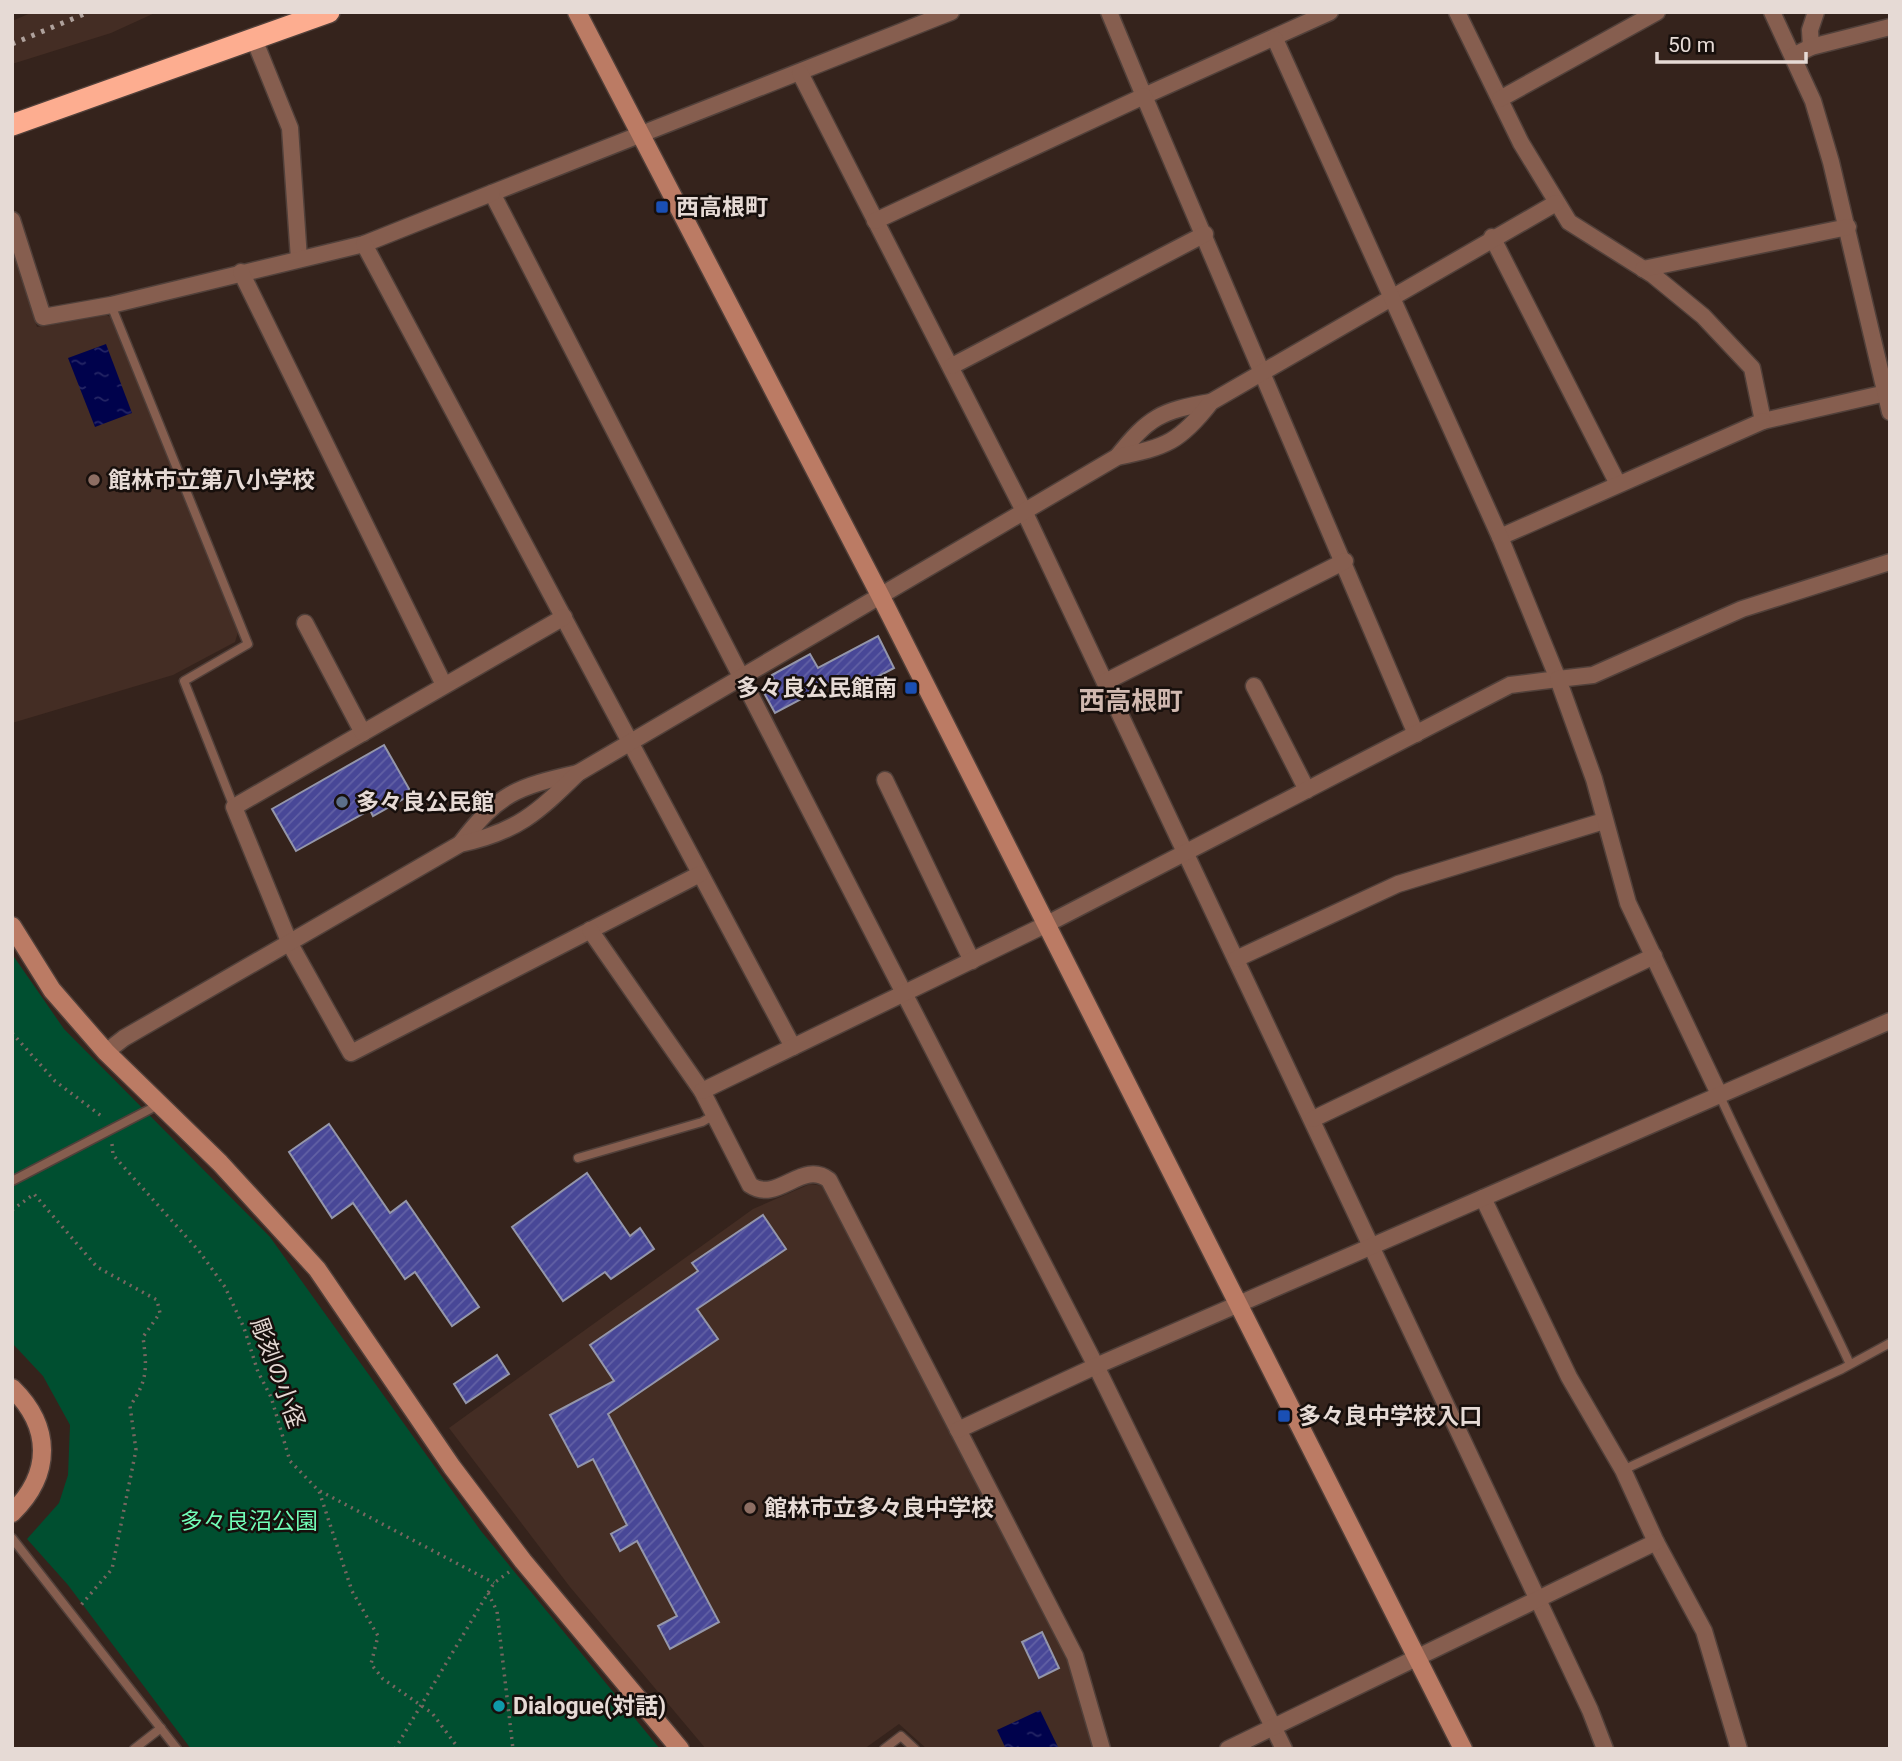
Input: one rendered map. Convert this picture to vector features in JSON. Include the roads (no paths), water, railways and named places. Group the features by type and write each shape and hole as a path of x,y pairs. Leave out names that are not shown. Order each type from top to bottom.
{"highway":[{"path":"12,125 329,12"}],"street":[{"path":"577,12 880,595 1241,1304 1463,1749"},
{"path":"12,220 43,317 111,304 364,244 951,12"},
{"path":"1109,12 1345,561 1416,734"},
{"path":"875,221 1330,12"},
{"path":"1457,12 1500,99 1569,222 1643,269 1703,316 1752,368 1763,421"},
{"path":"1500,99 1657,12"},
{"path":"1772,12 1816,113 1848,227 1890,412"},
{"path":"1811,47 1810,30 1816,12"},
{"path":"1793,56 1811,47 1890,27"},
{"path":"254,39 290,128 299,259"},
{"path":"1275,39 1500,537 1558,679 1594,779 1628,903 1719,1094"},
{"path":"800,73 1024,511 1538,1599 1605,1749"},
{"path":"492,193 1096,1366 1284,1749"},
{"path":"1117,457 1142,426 1172,409 1211,402 1556,202"},
{"path":"1643,269 1848,227"},
{"path":"952,366 1205,234"},
{"path":"1492,237 1618,484"},
{"path":"364,244 793,1047"},
{"path":"242,272 444,685"},
{"path":"1500,537 1763,421 1885,393"},
{"path":"106,1052 124,1038 460,844 497,836 541,809 578,773 1117,457 1157,449 1188,431 1211,402"},
{"path":"1105,681 1345,561"},
{"path":"702,1091 1047,924 1510,685 1593,675 1742,609 1890,562"},
{"path":"564,617 234,807 289,944 351,1053 701,874"},
{"path":"305,623 363,733"},
{"path":"1254,686 1307,790"},
{"path":"460,844 485,811 525,785 578,773"},
{"path":"884,780 972,961"},
{"path":"1236,959 1398,884 1604,821"},
{"path":"12,926 52,989 106,1052 262,1207 317,1269 452,1467 523,1561 680,1749"},
{"path":"590,930 702,1091 750,1185 760,1191 769,1191 811,1172 821,1173 829,1180 1075,1656 1102,1749"},
{"path":"1312,1119 1654,956"},
{"path":"958,1430 1096,1366 1890,1021"},
{"path":"1483,1198 1569,1377 1623,1471 1656,1542 1703,1631 1739,1749"},
{"path":"12,1388 30,1410 42,1445 42,1464 36,1484 12,1513"},
{"path":"1228,1749 1656,1542"}],"lane":[{"path":"111,304 248,643 184,681 234,807"},
{"path":"1719,1094 1754,1172 1806,1269 1849,1362"},
{"path":"12,1181 160,1104"},
{"path":"578,1158 702,1122 716,1114"},
{"path":"1623,1471 1890,1343"},
{"path":"12,1538 177,1749"},
{"path":"134,1749 161,1728"},
{"path":"884,1749 901,1736 915,1749"}],"water":[{"path":"106,344 132,413 95,427 68,358"},
{"path":"1040,1710 1059,1749 1006,1749 997,1730"}],"railway":[{"path":"12,44 89,12"}],"place":[{"name":"西高根町","path":"662,207"},
{"name":"館林市立第八小学校","path":"94,480"},
{"name":"多々良公民館南","path":"911,688"},
{"name":"多々良公民館","path":"342,802"},
{"name":"多々良中学校入口","path":"1284,1416"},
{"name":"館林市立多々良中学校","path":"750,1508"},
{"name":"Dialogue(対話)","path":"499,1706"}],"district":[{"name":"西高根町","path":"1131,701"}],"park label":[{"name":"多々良沼公園","path":"249,1521"}]}
